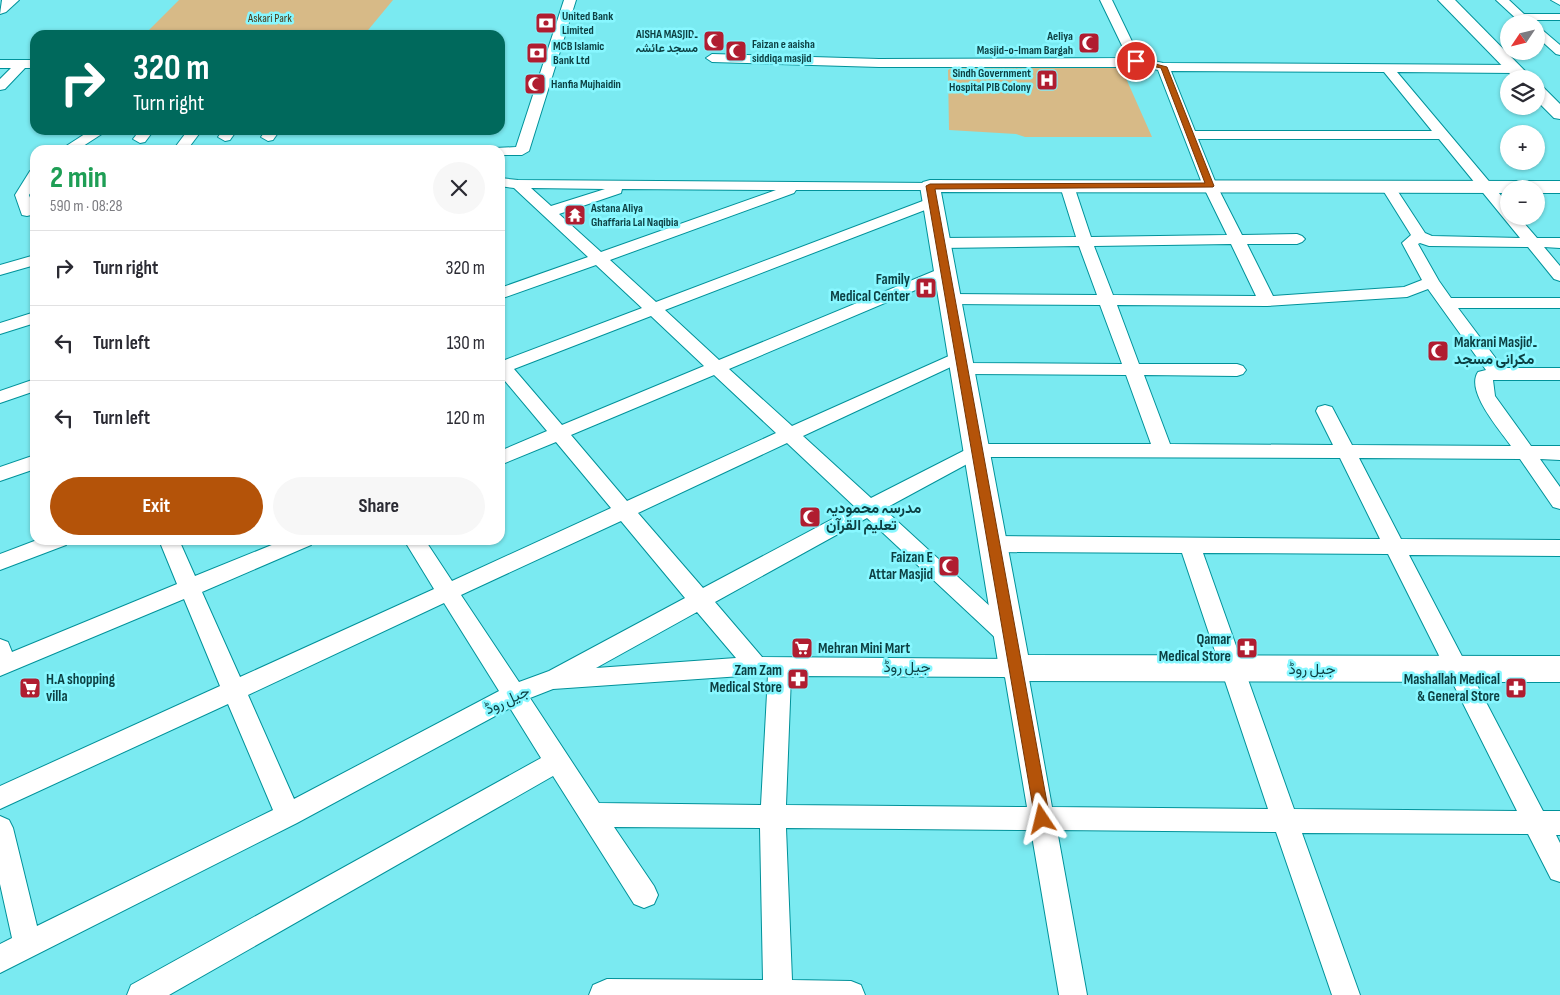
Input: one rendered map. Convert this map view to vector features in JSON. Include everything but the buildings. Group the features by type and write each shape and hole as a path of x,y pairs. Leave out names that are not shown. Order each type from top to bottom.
{"street":[{"path":"0,9 11,0"},
{"path":"505,151 522,151 570,0"},
{"path":"1106,0 1136,61"},
{"path":"1446,0 1516,70"},
{"path":"1502,0 1519,15"},
{"path":"1545,18 1560,16"},
{"path":"1545,33 1560,34"},
{"path":"1545,38 1560,51"},
{"path":"712,58 879,63 1117,63 1136,61 1164,67 1387,68 1500,73"},
{"path":"0,64 29,64"},
{"path":"0,86 29,64"},
{"path":"1164,67 1192,135 1210,186 1267,302"},
{"path":"1387,68 1500,205"},
{"path":"1545,99 1560,114"},
{"path":"76,145 92,135"},
{"path":"184,145 192,135"},
{"path":"1192,135 1443,135"},
{"path":"30,182 22,195 27,212 30,211"},
{"path":"509,183 803,185 932,194 1066,186 1560,187"},
{"path":"509,183 549,212 870,508 1013,653"},
{"path":"549,212 633,184"},
{"path":"505,292 803,185"},
{"path":"1066,186 1163,451"},
{"path":"1388,187 1419,236 1429,241 1560,243"},
{"path":"932,194 1073,995"},
{"path":"505,364 653,308 932,194"},
{"path":"1517,225 1560,276"},
{"path":"1419,236 1410,244 1430,282 1498,374"},
{"path":"940,243 1236,238 1297,239"},
{"path":"0,270 30,261"},
{"path":"505,456 945,272"},
{"path":"950,299 1267,302 1406,292 1430,282"},
{"path":"1446,303 1560,303"},
{"path":"0,329 30,320"},
{"path":"0,798 790,434 961,362 1133,370 1237,370"},
{"path":"505,371 700,600 768,666 778,995"},
{"path":"1560,374 1498,374 1484,376 1486,396 1560,502"},
{"path":"0,397 30,387"},
{"path":"1325,411 1457,668 1548,823 1560,870"},
{"path":"552,680 977,450 1560,453"},
{"path":"0,474 30,464"},
{"path":"993,544 1560,548"},
{"path":"1189,544 1346,995"},
{"path":"0,562 46,545"},
{"path":"170,545 288,815"},
{"path":"1,660 190,588 292,545"},
{"path":"417,545 644,895"},
{"name":"جیل روڈ","path":"0,959 288,815 515,694 552,680 1013,653 1232,669 1560,669"},
{"path":"141,995 558,762"},
{"path":"593,815 1548,823"},
{"path":"0,828 28,945"},
{"path":"604,995 607,992 851,995"}],"green space":[{"name":"Askari Park","path":"179,0 393,0 368,30 149,30"},
{"path":"955,66 1121,67 1152,137 1025,137 1016,134 949,130 948,70"}],"place":[{"name":"United Bank Limited","path":"546,23"},
{"name":"AISHA MASJID۔ مسجد عائشہ","path":"714,41"},
{"name":"Aeliya Masjid-o-Imam Bargah","path":"1089,43"},
{"name":"Faizan e aaisha siddiqa masjid","path":"736,51"},
{"name":"MCB Islamic Bank Ltd","path":"537,53"},
{"name":"Sindh Government Hospital PIB Colony","path":"1047,80"},
{"name":"Hanfia Mujhaidin","path":"535,84"},
{"name":"Astana Aliya Ghaffaria Lal Naqibia","path":"575,215"},
{"name":"Family Medical Center","path":"926,288"},
{"name":"Makrani Masjid۔ مکرانی مسجد","path":"1438,351"},
{"name":"مدرسہ محمودیہ تعلیم القرآن","path":"810,517"},
{"name":"Faizan E Attar Masjid","path":"949,566"},
{"name":"Mehran Mini Mart","path":"802,648"},
{"name":"Qamar Medical Store","path":"1247,648"},
{"name":"Zam Zam Medical Store","path":"798,679"},
{"name":"H.A shopping villa","path":"30,688"},
{"name":"Mashallah Medical & General Store","path":"1516,688"}],"route":[{"path":"1042,819 930,186 1210,186 1192,135 1164,67 1136,61"}]}
